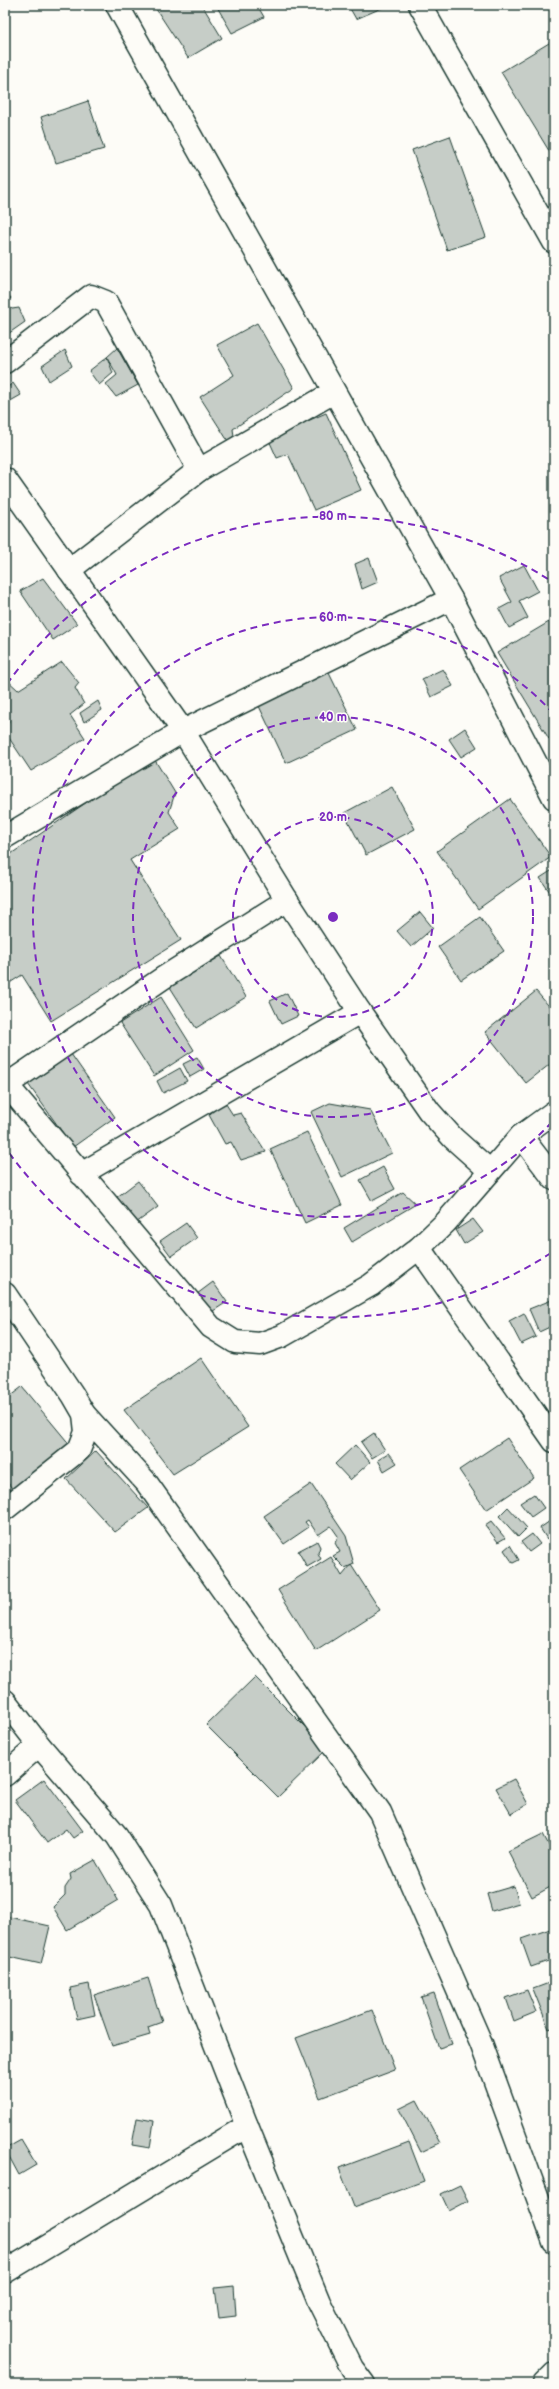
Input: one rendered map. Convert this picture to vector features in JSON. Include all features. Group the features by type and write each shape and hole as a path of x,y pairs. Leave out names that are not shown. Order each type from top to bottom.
{"street":[{"path":"117,5 451,599 554,798"},
{"path":"420,5 554,242"},
{"path":"5,362 91,296 106,302 199,470"},
{"path":"69,570 199,470 334,392"},
{"path":"5,479 183,731 287,900 360,1012 429,1111 453,1138 490,1171"},
{"path":"5,837 183,731 451,599"},
{"path":"287,900 163,978 6,1086 210,1327 235,1342 260,1344 282,1336 371,1285 419,1248 446,1222 521,1136 554,1112"},
{"path":"82,1174 360,1012"},
{"path":"521,1136 554,1179"},
{"path":"419,1248 554,1441"},
{"path":"5,1294 14,1305 84,1414 146,1482 380,1812 481,2043 554,2242"},
{"path":"5,1509 79,1450 86,1432 84,1414"},
{"path":"5,1701 39,1745 117,1836 161,1905 246,2126 319,2302 352,2368 364,2384"},
{"path":"5,1775 39,1745"},
{"path":"5,2272 246,2126"},
{"path":"544,2384 554,2374"}],"building":[{"path":"163,5 202,5 222,38 188,58 156,9"},
{"path":"216,5 257,5 264,17 232,33"},
{"path":"348,5 383,5 384,7 356,19"},
{"path":"554,40 554,159 501,72"},
{"path":"88,101 104,149 56,163 41,117"},
{"path":"450,136 486,237 447,250 412,150"},
{"path":"5,291 11,298 6,304 12,309 19,308 25,322 5,336"},
{"path":"257,323 294,388 233,429 234,436 228,441 200,397 234,375 217,345"},
{"path":"117,348 138,385 116,397 106,384 117,375 107,357"},
{"path":"65,350 72,366 49,381 42,366"},
{"path":"107,357 113,373 99,385 89,371"},
{"path":"13,383 21,395 7,403 5,389"},
{"path":"326,413 361,490 314,510 288,454 277,458 268,438"},
{"path":"369,558 378,582 362,589 355,564"},
{"path":"524,565 538,591 519,601 528,618 509,628 499,609 512,602 499,578"},
{"path":"43,578 77,624 53,640 20,591"},
{"path":"554,619 554,736 549,739 497,653"},
{"path":"62,662 79,683 75,688 84,704 70,715 85,738 31,771 5,732 9,721 5,713 5,678 18,690"},
{"path":"443,669 453,686 431,697 422,679"},
{"path":"328,671 357,730 286,763 258,704"},
{"path":"98,701 102,710 84,722 80,713"},
{"path":"465,728 477,747 461,757 449,739"},
{"path":"153,757 175,793 169,812 180,829 130,860 181,940 51,1021 22,975 5,986 5,858"},
{"path":"392,787 415,829 366,855 344,813"},
{"path":"510,799 551,857 478,909 437,851"},
{"path":"554,869 554,898 540,878"},
{"path":"420,912 433,928 411,947 397,931"},
{"path":"480,917 504,951 461,980 438,947"},
{"path":"221,956 246,997 196,1028 170,987"},
{"path":"536,991 554,1012 554,1061 526,1083 485,1032"},
{"path":"287,993 298,1016 281,1024 270,1001"},
{"path":"161,997 194,1050 154,1076 120,1023"},
{"path":"71,1054 115,1117 73,1147 28,1084"},
{"path":"197,1057 204,1069 190,1077 183,1064"},
{"path":"180,1068 187,1081 163,1093 157,1081"},
{"path":"224,1101 233,1115 241,1113 266,1152 241,1160 231,1142 225,1144 209,1115"},
{"path":"330,1103 370,1110 392,1153 342,1177 311,1112"},
{"path":"307,1132 342,1205 305,1223 270,1149"},
{"path":"383,1167 395,1189 372,1201 360,1180"},
{"path":"138,1181 158,1207 136,1223 117,1197"},
{"path":"403,1192 416,1204 352,1242 344,1228"},
{"path":"473,1219 483,1232 464,1244 456,1230"},
{"path":"186,1223 197,1238 171,1256 160,1241"},
{"path":"213,1282 227,1302 210,1313 197,1294"},
{"path":"554,1299 554,1325 539,1332 529,1309"},
{"path":"524,1313 536,1337 521,1344 509,1321"},
{"path":"201,1358 248,1427 173,1474 124,1410"},
{"path":"22,1387 71,1446 14,1491 5,1479 5,1400"},
{"path":"374,1433 385,1450 372,1458 361,1442"},
{"path":"507,1438 534,1478 486,1510 459,1470"},
{"path":"355,1445 370,1462 350,1480 335,1464"},
{"path":"96,1451 148,1508 115,1532 66,1479"},
{"path":"389,1453 397,1463 384,1471 378,1460"},
{"path":"311,1484 346,1536 354,1564 345,1568 333,1556 340,1552 335,1543 338,1536 331,1526 318,1535 308,1520 305,1522 309,1527 284,1544 264,1516"},
{"path":"534,1494 544,1508 531,1517 520,1503"},
{"path":"508,1507 527,1528 518,1537 499,1516"},
{"path":"491,1521 505,1538 498,1542 485,1525"},
{"path":"550,1521 554,1526 554,1535 547,1539 540,1528"},
{"path":"532,1534 540,1544 529,1552 521,1542"},
{"path":"317,1541 320,1547 318,1553 321,1559 307,1567 298,1551"},
{"path":"510,1545 519,1560 513,1563 504,1550"},
{"path":"331,1557 342,1576 351,1565 380,1610 316,1651 278,1590"},
{"path":"255,1677 327,1749 278,1797 206,1725"},
{"path":"44,1779 83,1831 73,1838 66,1829 47,1843 15,1800"},
{"path":"514,1779 528,1804 511,1814 496,1788"},
{"path":"543,1834 554,1855 554,1885 532,1897 508,1851"},
{"path":"95,1860 118,1900 67,1930 53,1907 65,1895 65,1888 71,1879 70,1874"},
{"path":"514,1886 519,1903 492,1911 487,1894"},
{"path":"5,1916 50,1926 41,1964 5,1956"},
{"path":"553,1928 554,1959 531,1967 521,1939"},
{"path":"148,1978 162,2022 148,2027 150,2035 112,2046 94,1995"},
{"path":"549,1983 552,1989 554,1988 554,2027 549,2029 533,1989"},
{"path":"89,1984 95,2015 77,2019 70,1988"},
{"path":"527,1990 536,2012 514,2021 506,1998"},
{"path":"434,1993 452,2044 439,2048 421,1997"},
{"path":"372,2010 395,2070 320,2098 296,2038"},
{"path":"417,2100 440,2143 421,2152 399,2109"},
{"path":"137,2118 154,2121 150,2148 132,2145"},
{"path":"21,2140 36,2165 19,2175 5,2149"},
{"path":"409,2142 424,2181 354,2207 339,2168"},
{"path":"460,2185 468,2201 449,2211 441,2194"},
{"path":"234,2286 236,2316 219,2318 215,2288"}]}
